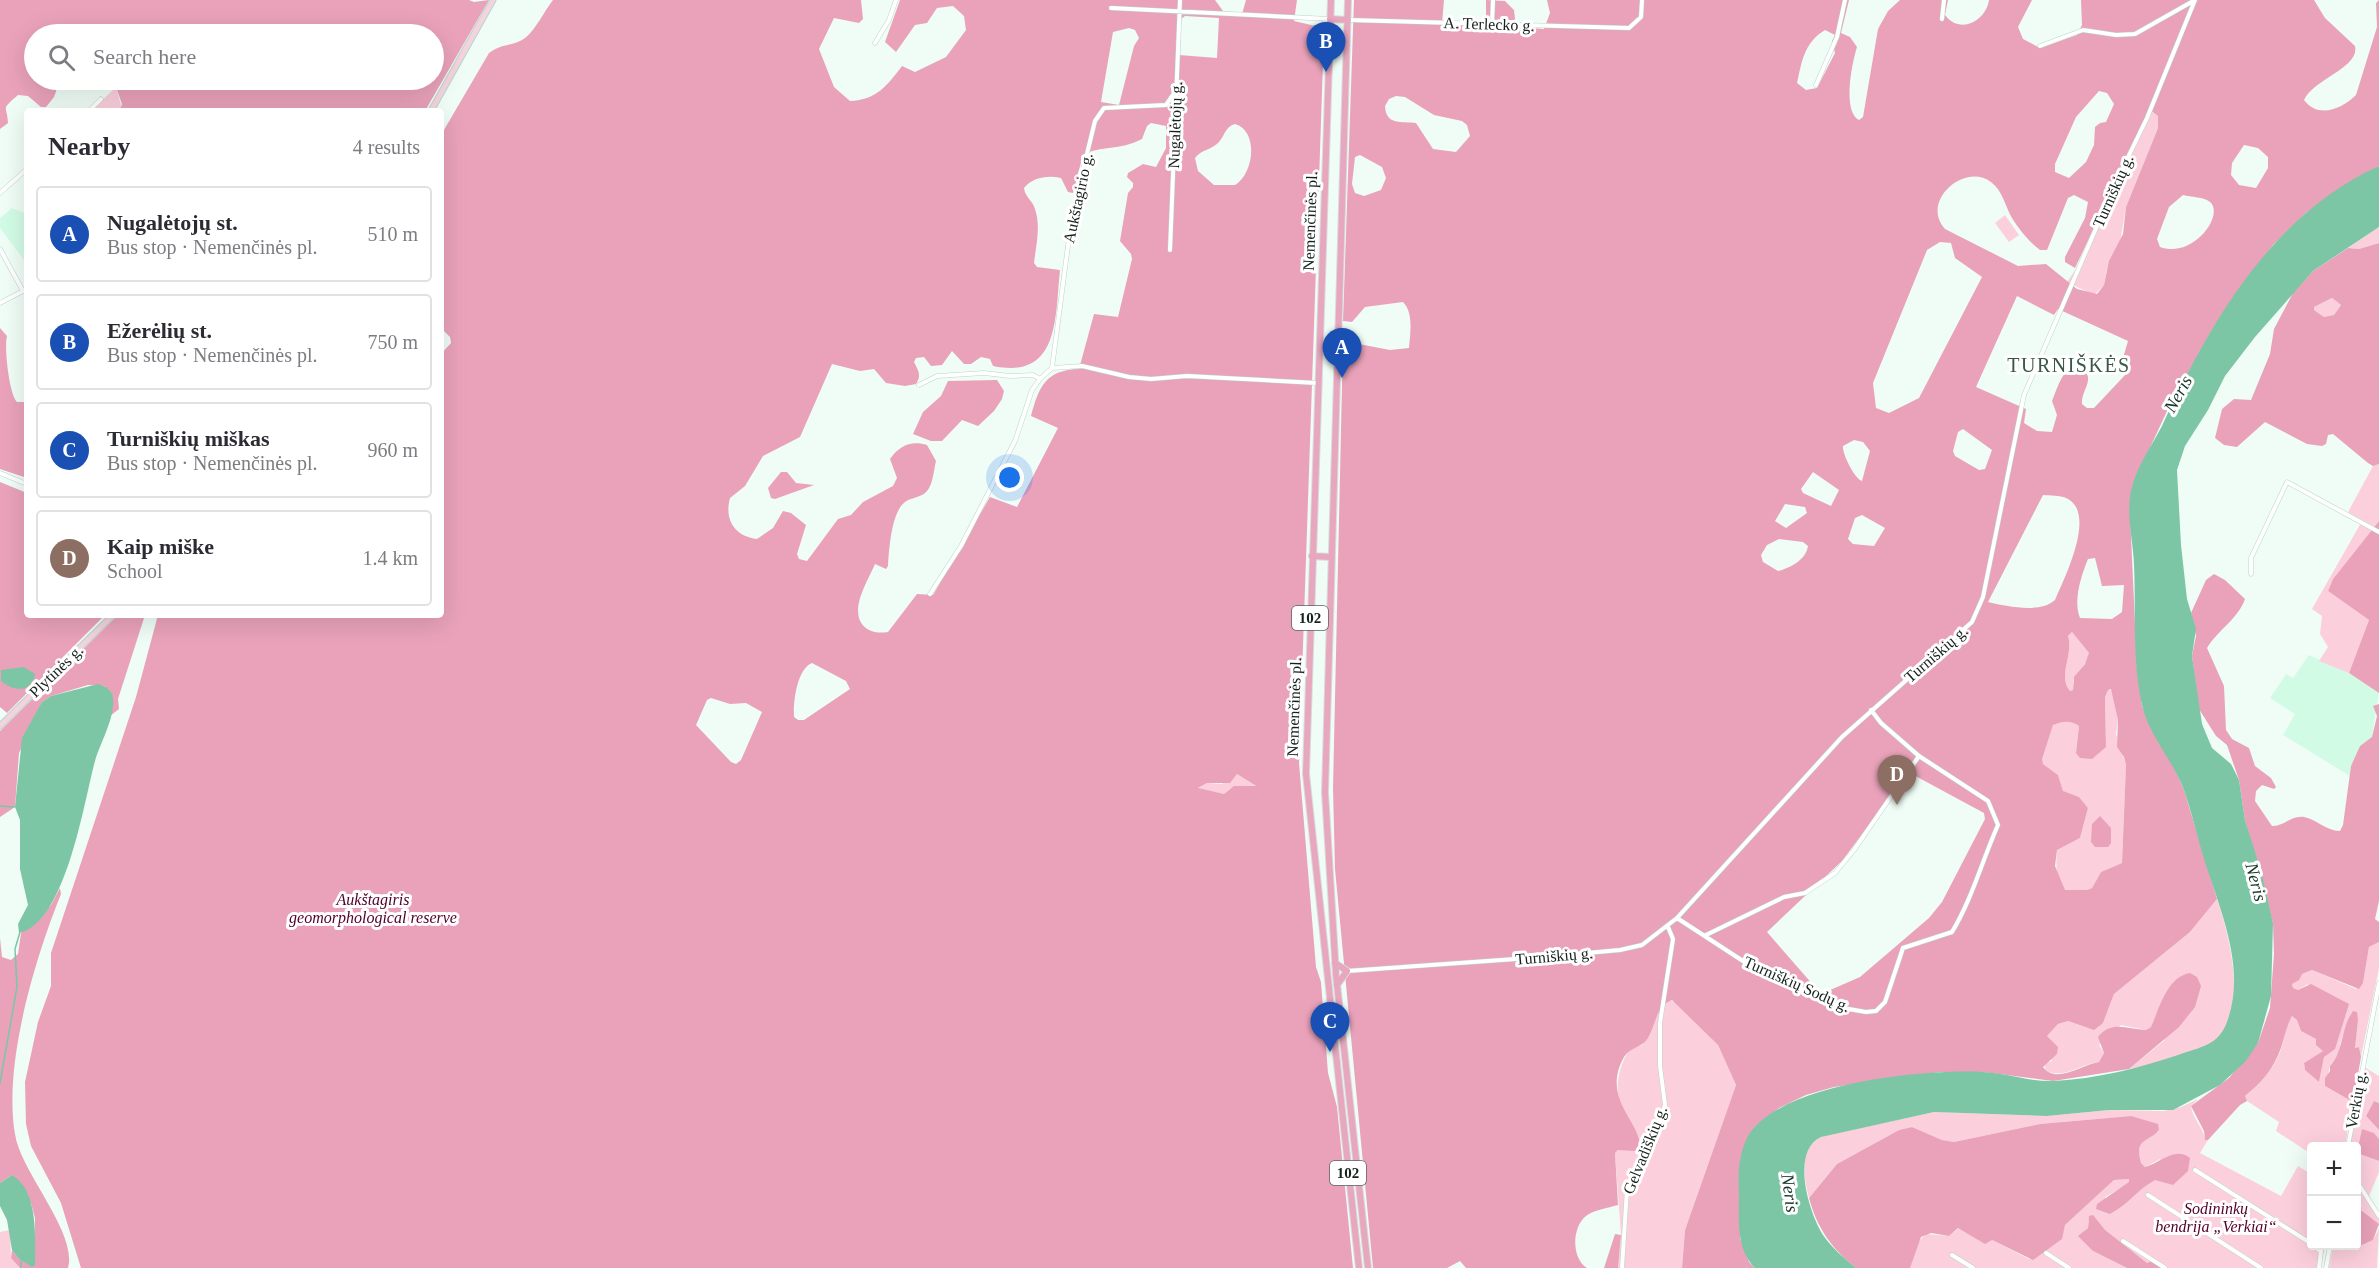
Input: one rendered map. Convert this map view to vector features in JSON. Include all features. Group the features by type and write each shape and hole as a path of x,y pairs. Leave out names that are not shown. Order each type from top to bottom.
{"main road":[{"path":"444,88 493,0"},
{"name":"Nemenčinės pl.","path":"1331,0 1306,774 1359,1268"},
{"name":"Nemenčinės pl.","path":"1348,0 1325,792 1335,963 1368,1268"},
{"path":"1330,19 1348,20"},
{"path":"433,108 443,90"},
{"path":"1312,556 1331,557"},
{"name":"Plytinės g.","path":"0,726 110,618"},
{"path":"1320,909 1330,907"},
{"path":"1335,963 1347,971 1337,985"},
{"path":"1338,1078 1347,1077"}],"street":[{"path":"875,43 889,20 896,0"},
{"name":"Nugalėtojų g.","path":"1170,250 1180,0"},
{"path":"1492,25 1493,0"},
{"name":"A. Terlecko g.","path":"1348,20 1629,28 1641,17 1642,0"},
{"path":"1816,85 1837,37 1845,0"},
{"path":"1942,20 1944,0"},
{"path":"2040,46 2083,30 2116,35 2135,34 2195,0"},
{"name":"Turniškių g.","path":"1347,971 1620,950 1642,945 1677,918 1809,770 1871,710 1966,629 1978,613 2024,395 2116,182 2147,118 2195,0"},
{"path":"1111,8 1330,19"},
{"name":"Aukštagirio g.","path":"1052,368 1072,215 1095,121 1104,108 1166,105 1175,92"},
{"path":"92,108 101,99"},
{"path":"0,193 24,172"},
{"path":"0,249 24,288"},
{"path":"0,303 24,291"},
{"path":"930,594 960,546 1015,441 1028,401 1040,378 1052,368 1082,366 1129,377 1151,379 1187,376 1317,382"},
{"path":"919,386 937,376 984,373 1010,376 1033,375 1040,378"},
{"path":"0,473 24,483"},
{"path":"2251,574 2251,558 2286,482 2316,496 2379,532"},
{"name":"Turniškių Sodų g.","path":"1677,918 1746,963 1843,1008 1866,1012 1879,1009 1885,1002 1903,948 1952,932 1966,909 1979,867 1998,825 1988,801 1919,756 1881,723 1871,710"},
{"path":"1706,936 1784,897 1805,892 1835,873 1854,850 1919,756"},
{"name":"Gelvadiškių g.","path":"1622,1268 1627,1189 1644,1157 1665,1105 1660,1066 1660,1023 1673,939 1668,927"},
{"name":"Verkių g.","path":"2349,1142 2379,983"},
{"path":"2195,1170 2307,1242"},
{"path":"2361,1188 2379,1216"},
{"path":"2148,1195 2261,1268"},
{"path":"2123,1241 2165,1268"},
{"path":"2319,1268 2320,1250"},
{"path":"2326,1268 2329,1250"},
{"path":"2046,1253 2069,1268"},
{"path":"1952,1255 1973,1268"}],"shaded area":[{"path":"12,208 24,213 24,260 0,228 0,218"},
{"path":"2309,655 2349,673 2379,693 2372,737 2351,766 2350,776 2283,735 2295,714 2270,698 2286,674 2293,678"}],"green space":[{"path":"0,0 469,0 474,2 489,0 444,78 444,24 24,24 24,90 56,90 46,107 41,107 28,96 18,95 7,106 8,123 0,129"},
{"name":"Aukštagiris geomorphological reserve","path":"553,0 861,0 863,19 859,23 834,18 819,49 834,87 850,101 867,98 880,91 902,66 915,72 946,57 966,30 964,16 953,6 937,8 927,23 915,25 896,52 885,42 900,0 1215,0 1223,11 1242,14 1246,0 1297,0 1294,21 1320,27 1324,34 1299,763 1316,967 1321,982 1328,1073 1337,1107 1353,1268 81,1268 61,1203 31,1146 26,1124 25,1082 38,1022 51,986 51,953 136,697 157,618 444,618 444,351 451,343 450,337 444,331 444,130 489,53 516,43 534,29","holes":["1185,16 1219,18 1217,58 1179,55 1181,19","1129,28 1135,30 1139,38 1134,46 1119,105 1101,102 1113,32","1151,123 1166,126 1166,148 1156,167 1143,164 1128,173 1127,177 1133,183 1133,187 1128,193 1120,241 1131,254 1132,259 1118,317 1094,314 1079,369 1051,376 1041,388 1031,416 1058,428 1017,507 990,497 933,595 917,594 888,632 869,630 862,624 859,616 860,599 875,564 886,569 888,566 891,535 901,506 908,500 926,493 930,485 936,461 927,445 916,443 906,445 897,451 890,459 897,478 893,486 863,502 851,515 838,519 807,561 799,559 797,554 806,525 791,513 783,511 773,528 757,539 737,531 730,520 730,498 745,486 763,456 800,437 832,364 860,371 874,369 886,383 905,386 916,384 918,381 919,373 914,362 916,358 924,357 931,366 942,365 952,351 964,364 971,364 981,357 990,359 993,366 1015,368 1031,364 1042,354 1050,341 1054,325 1060,270 1037,267 1034,263 1038,222 1034,206 1024,188 1036,179 1056,177 1061,178 1068,192 1073,193 1083,155 1134,143 1142,139 1147,126","1235,124 1243,128 1248,135 1251,143 1250,163 1241,180 1235,185 1214,185 1198,171 1195,158 1216,145 1229,127","812,663 846,681 850,689 804,720 798,720 794,717 794,703 799,679 807,666","711,698 730,704 746,703 762,712 741,760 736,764 731,762 696,725 707,700","1237,774 1256,786 1234,786 1224,794 1198,788 1207,783 1230,783"]},
{"path":"1354,0 1444,0 1442,24 1486,26 1486,0 1505,1 1514,10 1516,27 1544,29 1550,13 1547,0 1849,0 1841,33 1850,37 1857,47 1851,75 1850,97 1854,115 1859,120 1863,117 1878,29 1888,11 1900,0 1948,0 1945,15 1951,21 1965,25 1972,23 1983,14 1989,0 2032,0 2018,27 2023,39 2040,48 2077,35 2082,25 2081,0 2314,0 2325,18 2355,46 2355,54 2350,61 2316,86 2304,100 2316,109 2330,110 2356,95 2377,27 2376,3 2379,0 2379,166 2307,212 2273,245 2212,330 2168,409 2133,484 2130,514 2137,668 2142,706 2184,790 2217,899 2190,932 2114,994 2103,1023 2094,1030 2068,1021 2058,1024 2047,1036 2058,1047 2057,1054 2043,1067 2048,1072 2062,1074 2099,1062 2104,1053 2098,1037 2103,1032 2114,1027 2146,1030 2151,1027 2165,994 2175,980 2190,973 2197,977 2201,986 2195,1007 2179,1027 2129,1069 2053,1081 1983,1072 1940,1072 1834,1087 1806,1095 1779,1108 1756,1126 1748,1137 1740,1160 1740,1238 1749,1262 1755,1268 1682,1268 1685,1230 1736,1085 1718,1045 1672,1000 1659,1011 1648,1038 1624,1057 1618,1072 1619,1098 1639,1139 1640,1148 1634,1151 1618,1150 1615,1153 1618,1205 1589,1214 1578,1227 1576,1250 1578,1257 1587,1268 1466,1268 1460,1261 1447,1268 1373,1268 1335,869 1333,788 1343,341 1390,350 1409,348 1410,324 1409,312 1403,302 1365,307 1352,322 1343,321","holes":["1825,30 1835,35 1832,41 1835,53 1817,88 1806,90 1797,83 1808,47","2099,91 2107,93 2114,104 2106,122 2095,127 2094,145 2086,162 2069,178 2055,172 2055,164 2076,117","1396,96 1405,97 1434,115 1462,121 1467,125 1470,136 1456,152 1433,149 1416,123 1392,120 1385,106 1389,99","2150,110 2158,116 2158,128 2126,207 2123,234 2109,261 2104,285 2097,294 2077,289 2046,264 2018,266 1945,229 1939,218 1938,207 1941,197 1958,181 1969,177 1980,177 1991,182 2024,235 2040,250 2047,250 2068,198 2074,195 2088,202 2085,218 2065,257 2065,262 2075,268","2244,145 2258,148 2268,157 2268,168 2256,188 2239,185 2231,175 2232,163","1360,155 1382,167 1386,178 1381,190 1364,196 1355,193 1352,184 1355,157","2183,195 2210,202 2214,208 2213,216 2203,234 2184,247 2172,249 2160,247 2157,239 2169,207","1940,242 1951,243 1955,258 1982,277 1919,398 1889,413 1876,408 1873,383 1927,250","2017,296 2054,315 2058,309 2128,341 2123,358 2126,374 2094,408 2087,408 2082,404 2088,377 2086,372 2079,367 2069,369 2061,379 2052,401 2057,415 2052,432 2037,431 2024,423 2026,409 1976,387","1963,429 1992,450 1985,469 1979,470 1955,456 1953,451 1958,432","1854,440 1863,442 1870,451 1862,481 1846,459 1843,446","1813,472 1839,490 1831,506 1803,493 1801,489","2043,495 2066,498 2075,506 2079,517 2079,531 2071,562 2055,600 2041,607 2032,608 1988,602","1785,504 1805,507 1807,513 1786,528 1775,521","1862,515 1885,528 1874,546 1853,544 1848,539 1855,518","1779,539 1803,542 1808,546 1801,559 1778,571 1763,562 1761,555 1767,545","2095,558 2102,586 2124,585 2122,612 2112,619 2080,618 2077,604 2088,559","2072,632 2089,653 2085,664 2074,677 2073,690 2070,691 2065,679 2068,636","2111,689 2118,720 2117,747 2126,765 2122,863 2101,872 2092,888 2065,890 2055,866 2057,850 2080,838 2088,808 2079,797 2063,791 2058,775 2043,764 2042,759 2053,725 2066,722 2079,726 2076,753 2080,758 2092,759 2106,747 2105,697","1908,772 1984,813 1985,819 1942,902 1929,918 1860,977 1821,994 1767,932 1842,861"]},
{"path":"113,90 117,90 122,108 94,108"},
{"path":"117,90 437,90 427,108 121,108 122,104"},
{"path":"2149,110 2158,116 2158,128 2126,207 2120,242 2107,269 2104,285 2094,295 2067,282 2078,266"},
{"path":"2005,215 2019,235 2009,242 1995,223"},
{"path":"2379,227 2379,243 2359,249 2348,248"},
{"path":"2379,243 2379,464 2373,466 2368,463 2333,434 2328,435 2326,444 2322,446 2307,444 2265,422 2237,447 2224,445 2215,438 2222,409 2234,399 2251,400 2270,354 2274,329 2293,293 2313,271 2348,248 2359,249","holes":["2332,298 2341,305 2334,315 2324,317 2314,310 2314,307"]},
{"path":"2332,298 2341,305 2334,315 2324,317 2314,310 2314,307"},
{"path":"0,328 7,336 8,370 14,397 17,402 24,402 24,477 0,469"},
{"path":"997,380 1004,391 1002,399 994,411 978,426 962,420 942,441 931,441 913,434 923,412 941,396 948,381"},
{"path":"2379,464 2379,521 2333,579 2328,591 2369,620 2349,673 2319,661 2328,647 2320,634 2322,616 2312,609 2362,521 2348,512 2373,466"},
{"path":"781,472 787,472 796,483 814,485 775,499 771,498 768,488"},
{"path":"0,482 24,492 24,618 102,618 7,713 0,707"},
{"path":"2379,521 2379,693 2349,673 2369,620 2328,591 2333,579"},
{"path":"2214,574 2225,580 2245,599 2238,613 2207,648 2224,686 2226,730 2232,739 2249,748 2255,766 2271,778 2276,787 2274,789 2262,785 2256,791 2255,801 2272,826 2304,817 2340,831 2343,825 2351,766 2360,746 2372,737 2377,716 2373,706 2379,704 2379,901 2375,919 2379,922 2379,942 2369,947 2363,983 2359,989 2312,970 2302,974 2299,980 2292,984 2293,988 2298,990 2311,984 2349,1004 2335,1049 2324,1057 2319,1082 2305,1070 2304,1063 2323,1051 2316,1045 2316,1039 2301,1031 2297,1020 2292,1016 2271,1069 2245,1096 2247,1101 2240,1105 2208,1140 2205,1140 2204,1131 2191,1106 2229,1078 2258,1043 2270,1008 2274,954 2273,923 2245,820 2239,780 2227,745 2216,736 2199,709 2192,656 2196,636 2191,613 2206,580"},
{"path":"115,618 144,618 118,699 119,709 110,716 112,695 104,686 88,685 51,696 42,702 19,753 15,807 0,817 0,731"},
{"path":"2072,632 2089,653 2088,659 2073,680 2073,690 2070,691 2066,685 2065,672 2069,650 2068,636"},
{"path":"2108,689 2113,691 2118,720 2116,734 2126,765 2122,863 2101,872 2092,888 2065,890 2056,866 2057,850 2080,838 2088,808 2079,797 2063,792 2058,775 2043,764 2041,759 2053,725 2063,722 2079,726 2076,753 2106,747 2105,697"},
{"path":"1237,774 1257,787 1230,789 1224,794 1197,789 1207,783 1222,784"},
{"path":"2100,816 2111,828 2111,843 2108,847 2095,847 2091,842 2092,824"},
{"path":"60,888 61,894 41,949 24,1012 17,1044 12,1106 19,1149 65,1238 69,1254 68,1268 20,1268 11,1258 12,1250 18,1258 35,1265 35,1218 31,1203 12,1175 0,1183 0,938 2,957 11,960 18,954 21,933 51,905"},
{"path":"2217,899 2227,933 2234,974 2231,1014 2224,1031 2205,1047 2184,1055 2129,1069 2165,1040 2151,1027 2146,1030 2121,1025 2099,1045 2104,1053 2099,1062 2067,1072 2046,1071 2044,1064 2052,1061 2047,1036 2058,1024 2068,1021 2088,1028 2103,1023 2114,994 2190,932"},
{"path":"2379,942 2379,968 2361,1057 2359,1047 2355,1048 2358,1021 2351,1013 2340,1044 2340,1051 2330,1066 2325,1086 2353,1102 2346,1142 2307,1142 2307,1151 2276,1131 2279,1122 2244,1097 2273,1066 2292,1016 2297,1020 2301,1031 2316,1039 2323,1051 2304,1063 2305,1070 2319,1082 2324,1057 2333,1049 2308,984 2298,990 2293,988 2292,984 2302,974 2312,970 2356,989 2363,983 2369,947"},
{"path":"1670,1000 1677,1003 1718,1045 1736,1085 1685,1230 1682,1268 1618,1268 1621,1235 1615,1153 1618,1150 1640,1148 1641,1142 1622,1109 1618,1094 1618,1078 1630,1049 1642,1045 1661,1007"},
{"path":"2353,1011 2357,1012 2358,1021 2355,1048 2359,1047 2361,1057 2353,1102 2325,1086 2325,1078 2338,1053 2346,1024"},
{"path":"2364,1067 2379,1076 2379,1103 2374,1101 2366,1116 2379,1130 2379,1139 2374,1133 2361,1148 2361,1142 2351,1142"},
{"name":"Sodininkų bendrija „Verkiai“","path":"2198,1099 2191,1106 2205,1139 2208,1140 2200,1153 2281,1196 2298,1166 2307,1172 2307,1250 2324,1250 2320,1268 2166,1268 2147,1263 2088,1220 2088,1228 2084,1231 2093,1251 2127,1268 1910,1268 1917,1243 1926,1234 1949,1236 1959,1228 1992,1240 2029,1259 2062,1234 2065,1225 2114,1180 2129,1179 2129,1183 2105,1197 2110,1214 2155,1179 2173,1185 2160,1159 2145,1167 2141,1163 2139,1149 2141,1145 2159,1130 2131,1116 2040,1124 1954,1142 1942,1140 1912,1127 1899,1130 1837,1164 1809,1198 1805,1180 1807,1152 1818,1139 1827,1135 1934,1112 2047,1116 2109,1110 2164,1111 2181,1107"},
{"path":"2374,1101 2379,1103 2379,1130 2366,1116"},
{"path":"2131,1116 2158,1124 2159,1130 2139,1149 2141,1163 2145,1167 2168,1156 2179,1154 2190,1158 2188,1171 2173,1185 2155,1180 2110,1214 2096,1209 2097,1204 2129,1182 2129,1179 2114,1180 2065,1225 2062,1239 2033,1260 1992,1240 1985,1244 1958,1228 1949,1236 1931,1233 1921,1237 1910,1268 1856,1268 1826,1237 1816,1219 1809,1198 1837,1164 1899,1130 1912,1127 1942,1140 1954,1142 2040,1124"},
{"path":"2362,1129 2374,1133 2379,1139 2379,1161 2361,1154 2359,1142"},
{"path":"2361,1154 2379,1161 2379,1172 2369,1196 2379,1213 2379,1224 2361,1210"},
{"path":"2361,1210 2379,1224 2373,1240 2361,1246"},
{"path":"2093,1215 2105,1230 2147,1263 2154,1260 2166,1268 2127,1268 2093,1251 2078,1236 2088,1228 2089,1216"},
{"path":"2379,1229 2377,1268 2329,1268 2332,1250 2361,1250 2361,1246 2373,1240"},
{"path":"10,1230 11,1258 20,1268 0,1268 0,1232"},
{"path":"1615,1234 1621,1235 1618,1268 1604,1268"}],"water":[{"name":"Neris","path":"2379,166 2379,227 2313,271 2255,337 2225,376 2208,410 2185,446 2177,470 2181,545 2187,599 2196,629 2192,656 2202,724 2212,748 2231,764 2239,780 2245,820 2261,871 2273,923 2271,996 2258,1043 2245,1062 2220,1085 2173,1110 2109,1110 2047,1116 1934,1112 1821,1137 1812,1144 1806,1155 1804,1168 1808,1198 1823,1235 1834,1249 1856,1268 1755,1268 1744,1252 1740,1235 1740,1159 1747,1138 1763,1119 1788,1104 1819,1092 1854,1083 1926,1073 1983,1072 2045,1081 2101,1075 2148,1064 2201,1047 2213,1041 2223,1030 2232,1002 2234,981 2229,939 2184,790 2145,716 2139,688 2134,564 2129,518 2131,491 2140,465 2201,349 2248,276 2276,242 2307,213 2341,187"},
{"path":"24,667 35,674 30,685 17,689 1,681 1,670"},
{"path":"98,684 112,694 113,710 95,761 71,858 49,908 35,924 19,933 18,924 28,905 20,869 20,820 15,807 22,738 42,702 51,696"},
{"path":"12,1175 21,1182 27,1192 34,1216 35,1265 32,1267 18,1258 12,1250 7,1220 0,1206 0,1183"}],"waterway":[{"path":"0,806 14,807"},
{"path":"0,1083 17,987 15,949 20,932"},
{"path":"21,1261 21,1268"}],"place":[{"name":"Ežerėlių st.","path":"1326,72"},
{"name":"Nugalėtojų st.","path":"1342,378"},
{"name":"Kaip miške","path":"1897,805"},
{"name":"Turniškių miškas","path":"1330,1052"}],"district":[{"name":"TURNIŠKĖS","path":"2069,365"}]}
